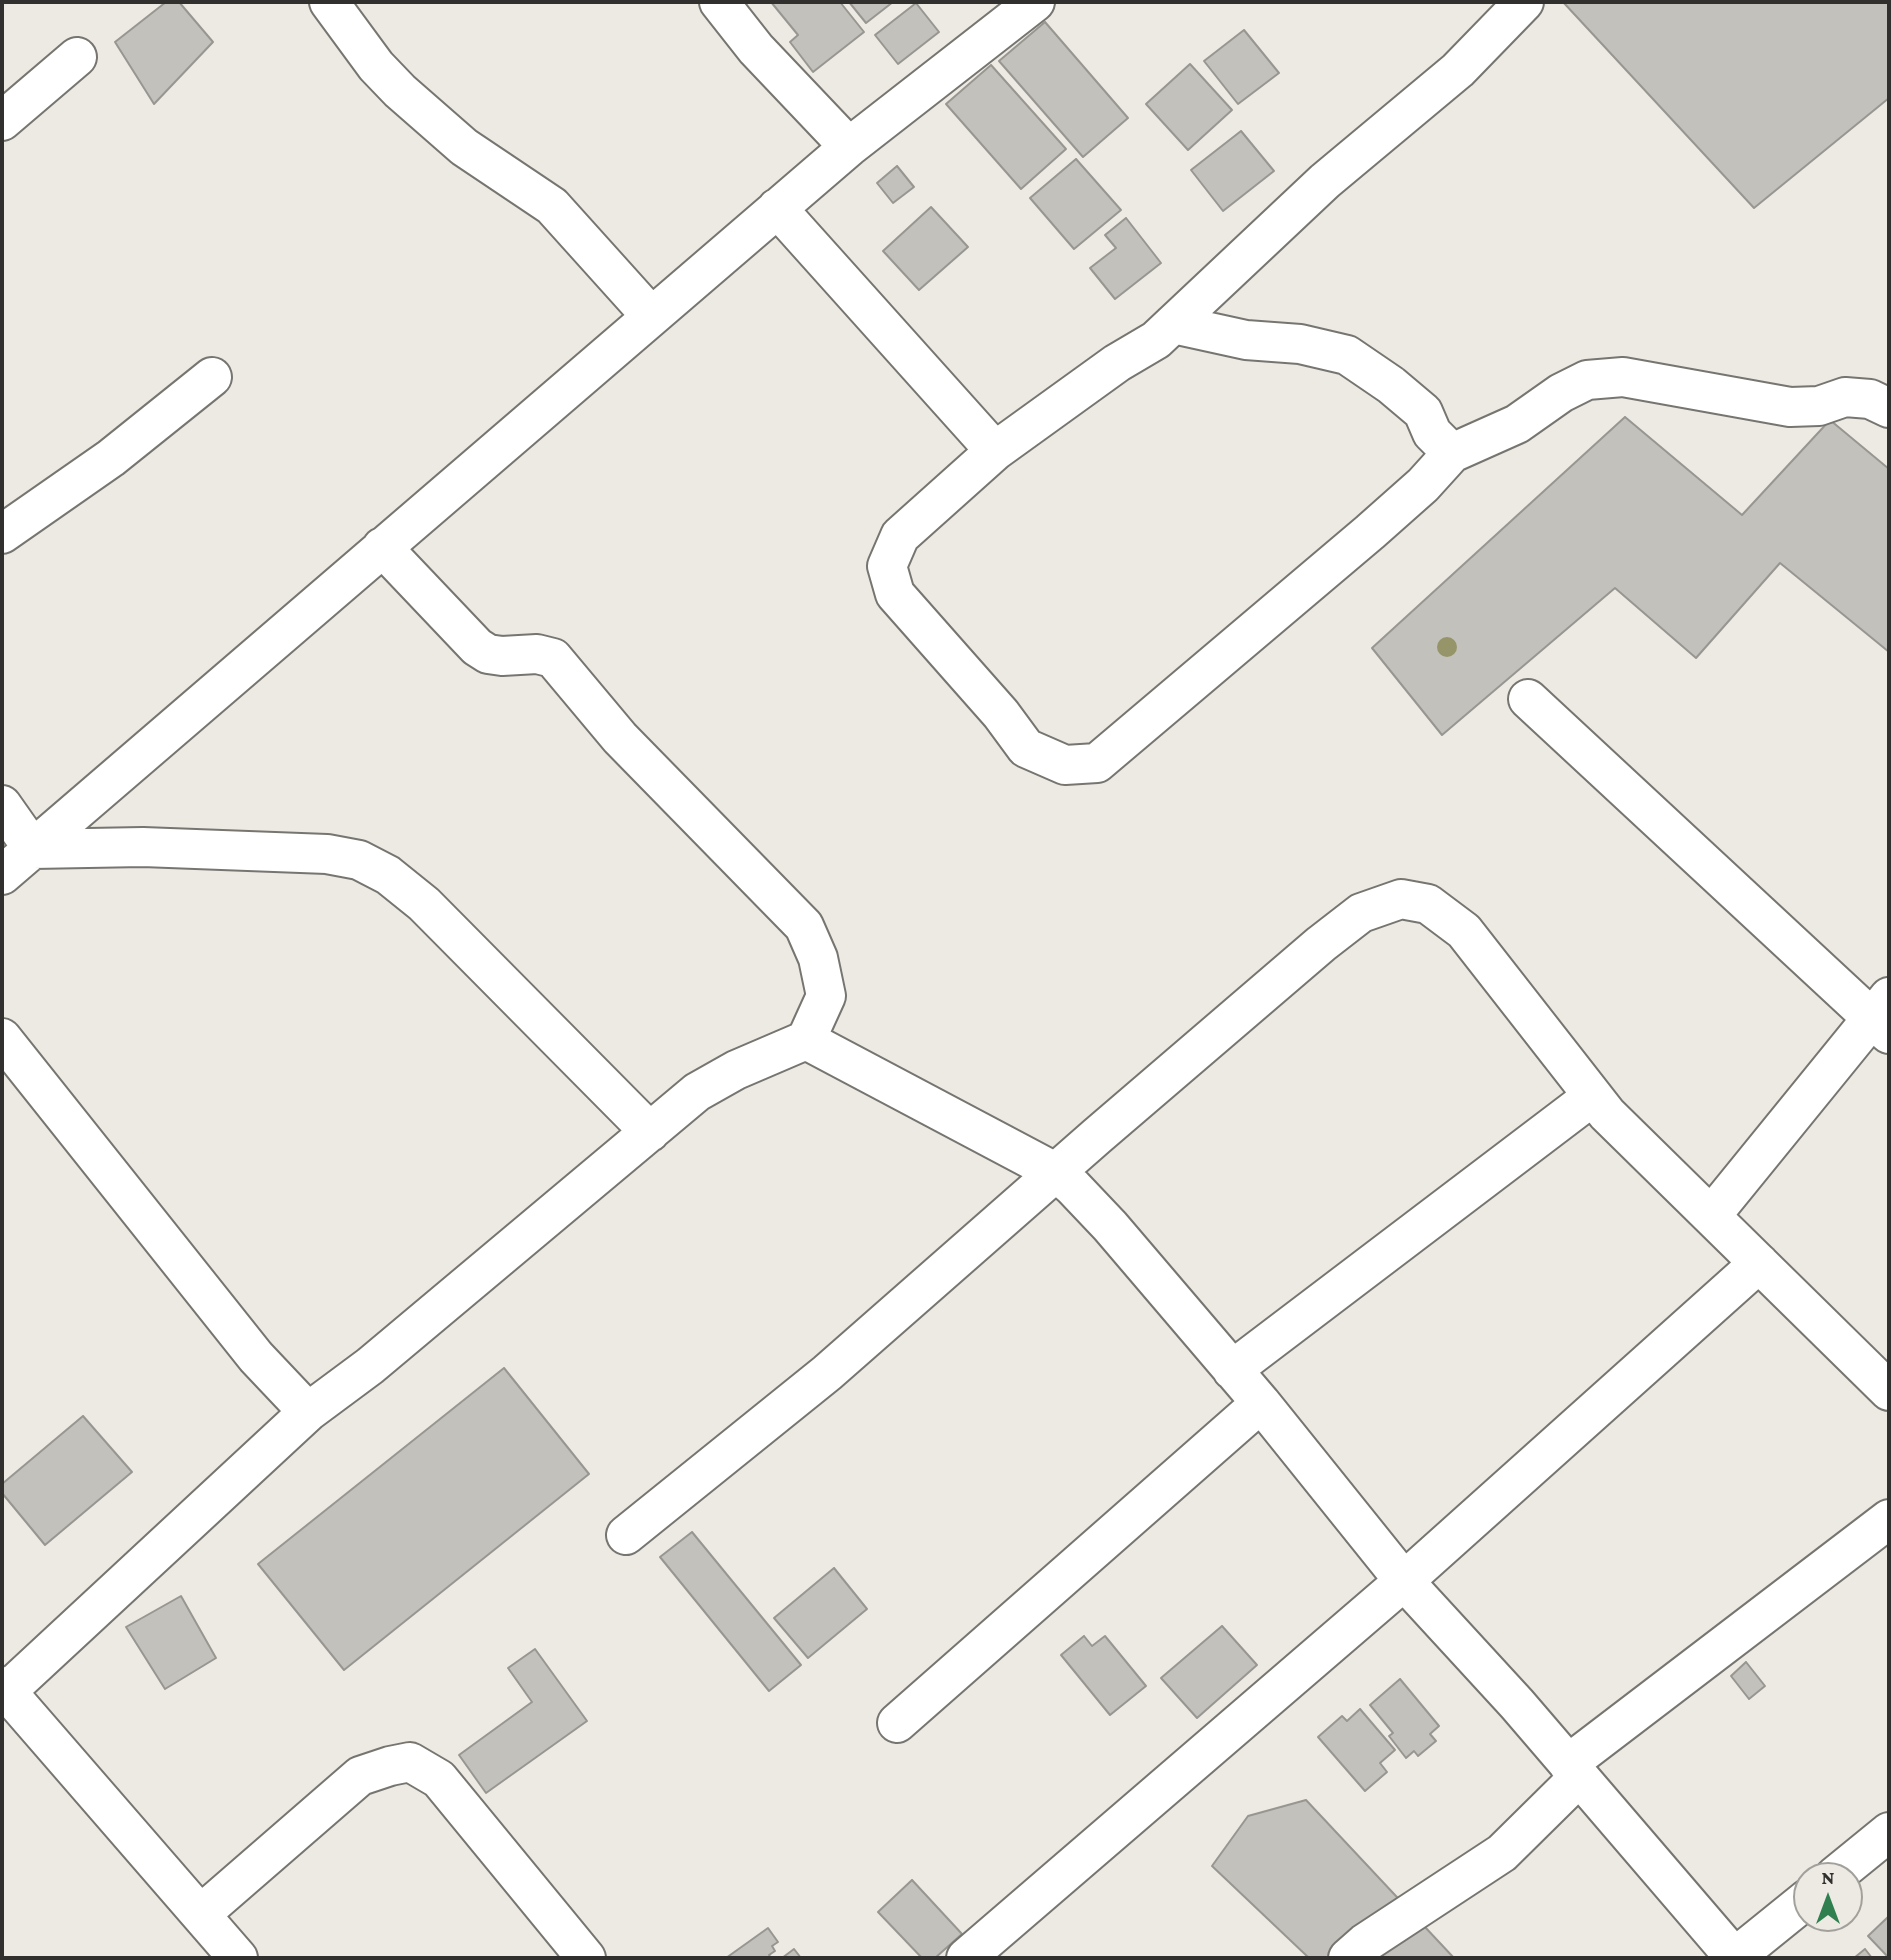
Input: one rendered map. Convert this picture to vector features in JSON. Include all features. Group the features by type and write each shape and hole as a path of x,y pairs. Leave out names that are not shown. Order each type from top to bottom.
{"street":[{"path":"329,2 376,66 400,91 464,148 552,206 651,316"},
{"path":"719,2 756,50 849,147"},
{"path":"2,875 849,147 1035,2"},
{"path":"1524,2 1458,70 1325,181 1156,340 1117,363 995,451 900,536 887,566 895,594 1001,714 1026,748 1065,765 1097,763 1370,532 1423,485 1452,453 1517,424 1561,393 1587,380 1623,377 1790,407 1819,406 1845,397 1870,399 1889,408"},
{"path":"2,121 77,57"},
{"path":"777,208 995,451"},
{"path":"1173,324 1246,340 1300,344 1347,355 1391,385 1423,412 1432,433 1452,453"},
{"path":"2,534 111,458 212,377"},
{"path":"238,1958 4,1689 308,1412 380,1357 697,1091 736,1070 807,1040 826,996 818,958 804,926 620,738 553,658 537,654 488,654 477,647 382,547"},
{"path":"1528,699 1883,1017 1712,1216"},
{"path":"2,805 33,849"},
{"path":"33,849 143,847 269,850 327,854 359,860 388,875 424,904 650,1132"},
{"path":"626,1535 827,1373 1321,944 1361,913 1401,899 1428,904 1464,931 1607,1114 1889,1391"},
{"path":"807,1040 1057,1173 1110,1226 1261,1403 1404,1581 1517,1704 1728,1956 1793,1909"},
{"path":"9,1063 256,1357 308,1412"},
{"path":"1232,1370 1593,1096"},
{"path":"966,1958 1404,1581 1759,1264"},
{"path":"897,1723 1261,1403"},
{"path":"1348,1958 1365,1943 1502,1853 1574,1771 1889,1519"},
{"path":"201,1914 360,1776 410,1762 439,1779 586,1958"},
{"path":"1852,1862 1889,1832"}],"building":[{"path":"166,2 179,2 213,42 154,104 115,42"},
{"path":"771,2 840,2 864,32 813,72 790,42 798,35"},
{"path":"849,2 893,2 866,23"},
{"path":"1563,2 1889,2 1889,98 1754,208"},
{"path":"916,3 939,32 898,64 875,35"},
{"path":"1045,22 1128,118 1083,157 999,61"},
{"path":"1244,30 1279,73 1238,104 1204,61"},
{"path":"1190,64 1232,110 1188,150 1146,104"},
{"path":"991,65 1066,149 1021,189 946,104"},
{"path":"1241,131 1274,171 1223,211 1191,170"},
{"path":"1076,159 1121,210 1074,249 1030,198"},
{"path":"897,166 914,187 893,203 877,183"},
{"path":"931,207 968,247 919,290 883,251"},
{"path":"1126,218 1161,263 1115,299 1090,268 1116,248 1105,235"},
{"path":"1625,417 1742,515 1830,420 1889,469 1889,652 1780,563 1696,658 1615,588 1442,735 1372,648"},
{"path":"504,1368 589,1474 344,1670 258,1564"},
{"path":"83,1416 132,1472 45,1545 2,1493 2,1484"},
{"path":"692,1532 801,1665 769,1691 660,1557"},
{"path":"834,1568 867,1609 808,1658 774,1618"},
{"path":"181,1596 216,1658 165,1689 126,1627"},
{"path":"1222,1626 1257,1665 1197,1718 1161,1678"},
{"path":"1084,1636 1092,1646 1105,1636 1146,1686 1110,1715 1061,1655"},
{"path":"535,1649 587,1721 486,1793 459,1755 532,1702 508,1668"},
{"path":"1746,1662 1765,1686 1749,1699 1731,1676"},
{"path":"1400,1679 1439,1726 1430,1734 1436,1741 1418,1756 1414,1751 1406,1758 1389,1736 1393,1733 1370,1705"},
{"path":"1360,1709 1395,1750 1380,1763 1387,1772 1365,1791 1318,1737 1342,1716 1347,1721"},
{"path":"1306,1800 1454,1958 1309,1958 1212,1866 1248,1816"},
{"path":"912,1880 962,1934 935,1958 922,1958 878,1912"},
{"path":"1889,1916 1889,1958 1868,1936"},
{"path":"768,1928 778,1942 772,1946 775,1951 769,1955 771,1958 726,1958"},
{"path":"794,1949 801,1958 782,1958"},
{"path":"1865,1949 1872,1958 1854,1958"}]}
